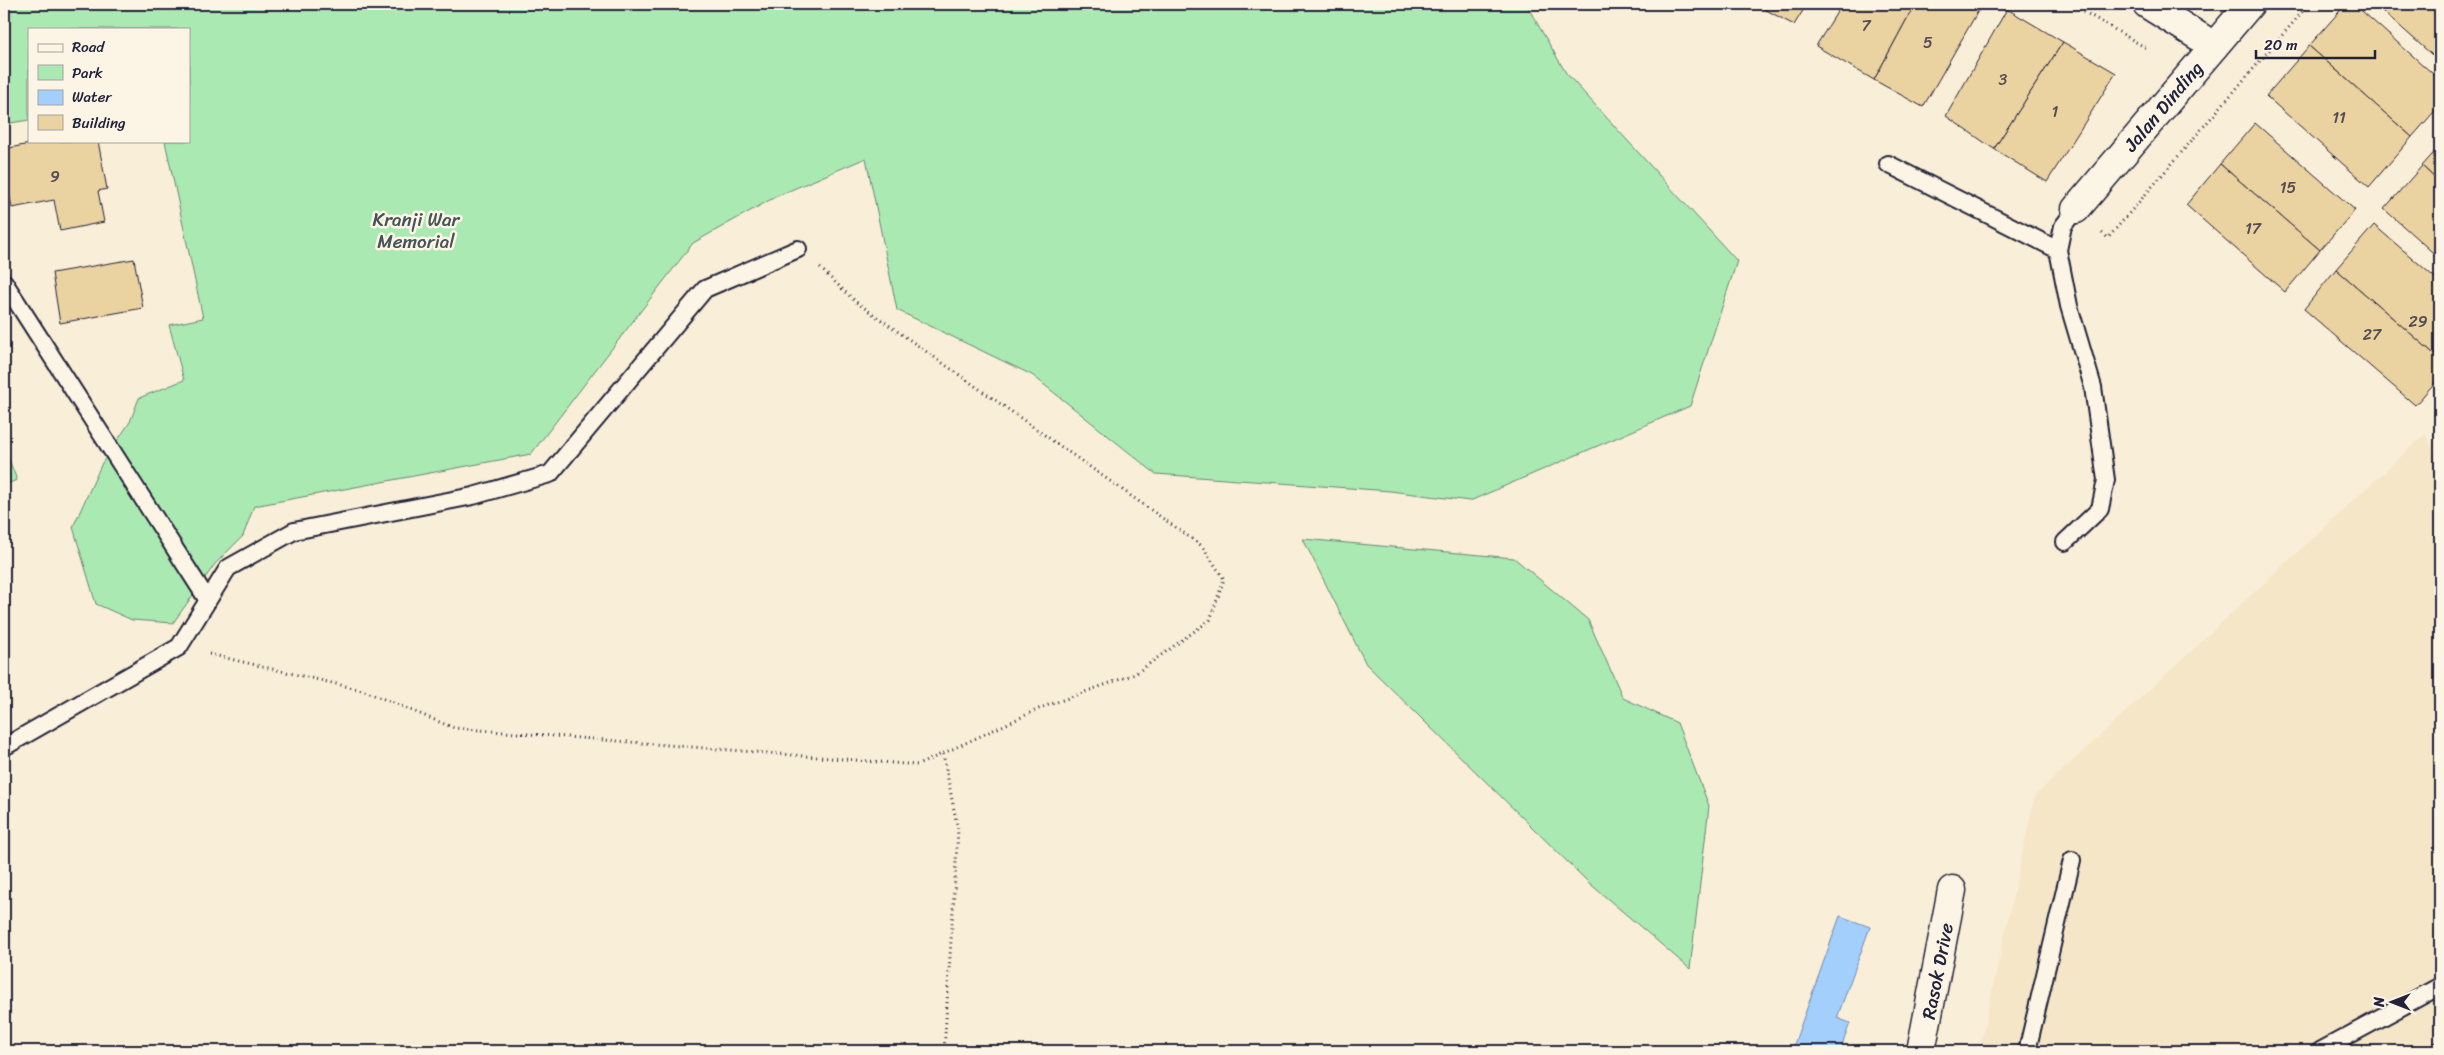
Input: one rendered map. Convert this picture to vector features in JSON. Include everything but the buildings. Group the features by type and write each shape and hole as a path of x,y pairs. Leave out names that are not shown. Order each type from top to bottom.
{"street":[{"path":"2147,4 2214,46"},
{"name":"Jalan Dinding","path":"2076,209 2250,4"},
{"name":"Rasok Drive","path":"1921,1051 1952,890"}],"lane":[{"path":"1888,164 2058,250"},
{"path":"2065,542 2100,509 2106,480 2093,387 2069,306 2058,250 2063,226 2076,209"},
{"path":"4,746 179,647 207,599 228,568 294,530 473,496 550,474 705,289 798,249"},
{"path":"4,282 207,599"},
{"path":"2027,1051 2072,860"},
{"path":"2320,1051 2440,986"}],"path":[{"path":"2071,4 2156,53"},
{"path":"2076,209 2108,238 2309,4"},
{"path":"179,647 362,690 454,728 918,765 1043,707 1135,674 1210,620 1224,579 1202,546 856,302 798,249"},
{"path":"943,754 958,830 944,1051"}],"shaded area":[{"path":"2425,434 2440,461 2440,1051 1979,1051 2035,796"}],"green space":[{"name":"Kranji War Memorial","path":"4,4 1526,4 1566,73 1737,261 1690,406 1470,501 1390,491 1156,474 1032,375 897,310 866,158 777,196 693,243 531,454 254,506 243,536 215,564 173,623 132,620 96,604 73,527 102,463 130,422 139,398 184,380 169,325 203,318 165,142 190,142 190,28 28,28 28,120 4,124"},
{"path":"4,447 17,480 4,485"},
{"path":"1303,539 1514,558 1588,620 1623,698 1677,723 1709,806 1690,969 1588,882 1366,664"}],"water":[{"path":"1840,916 1870,927 1837,1018 1850,1023 1840,1051 1792,1050"}]}
